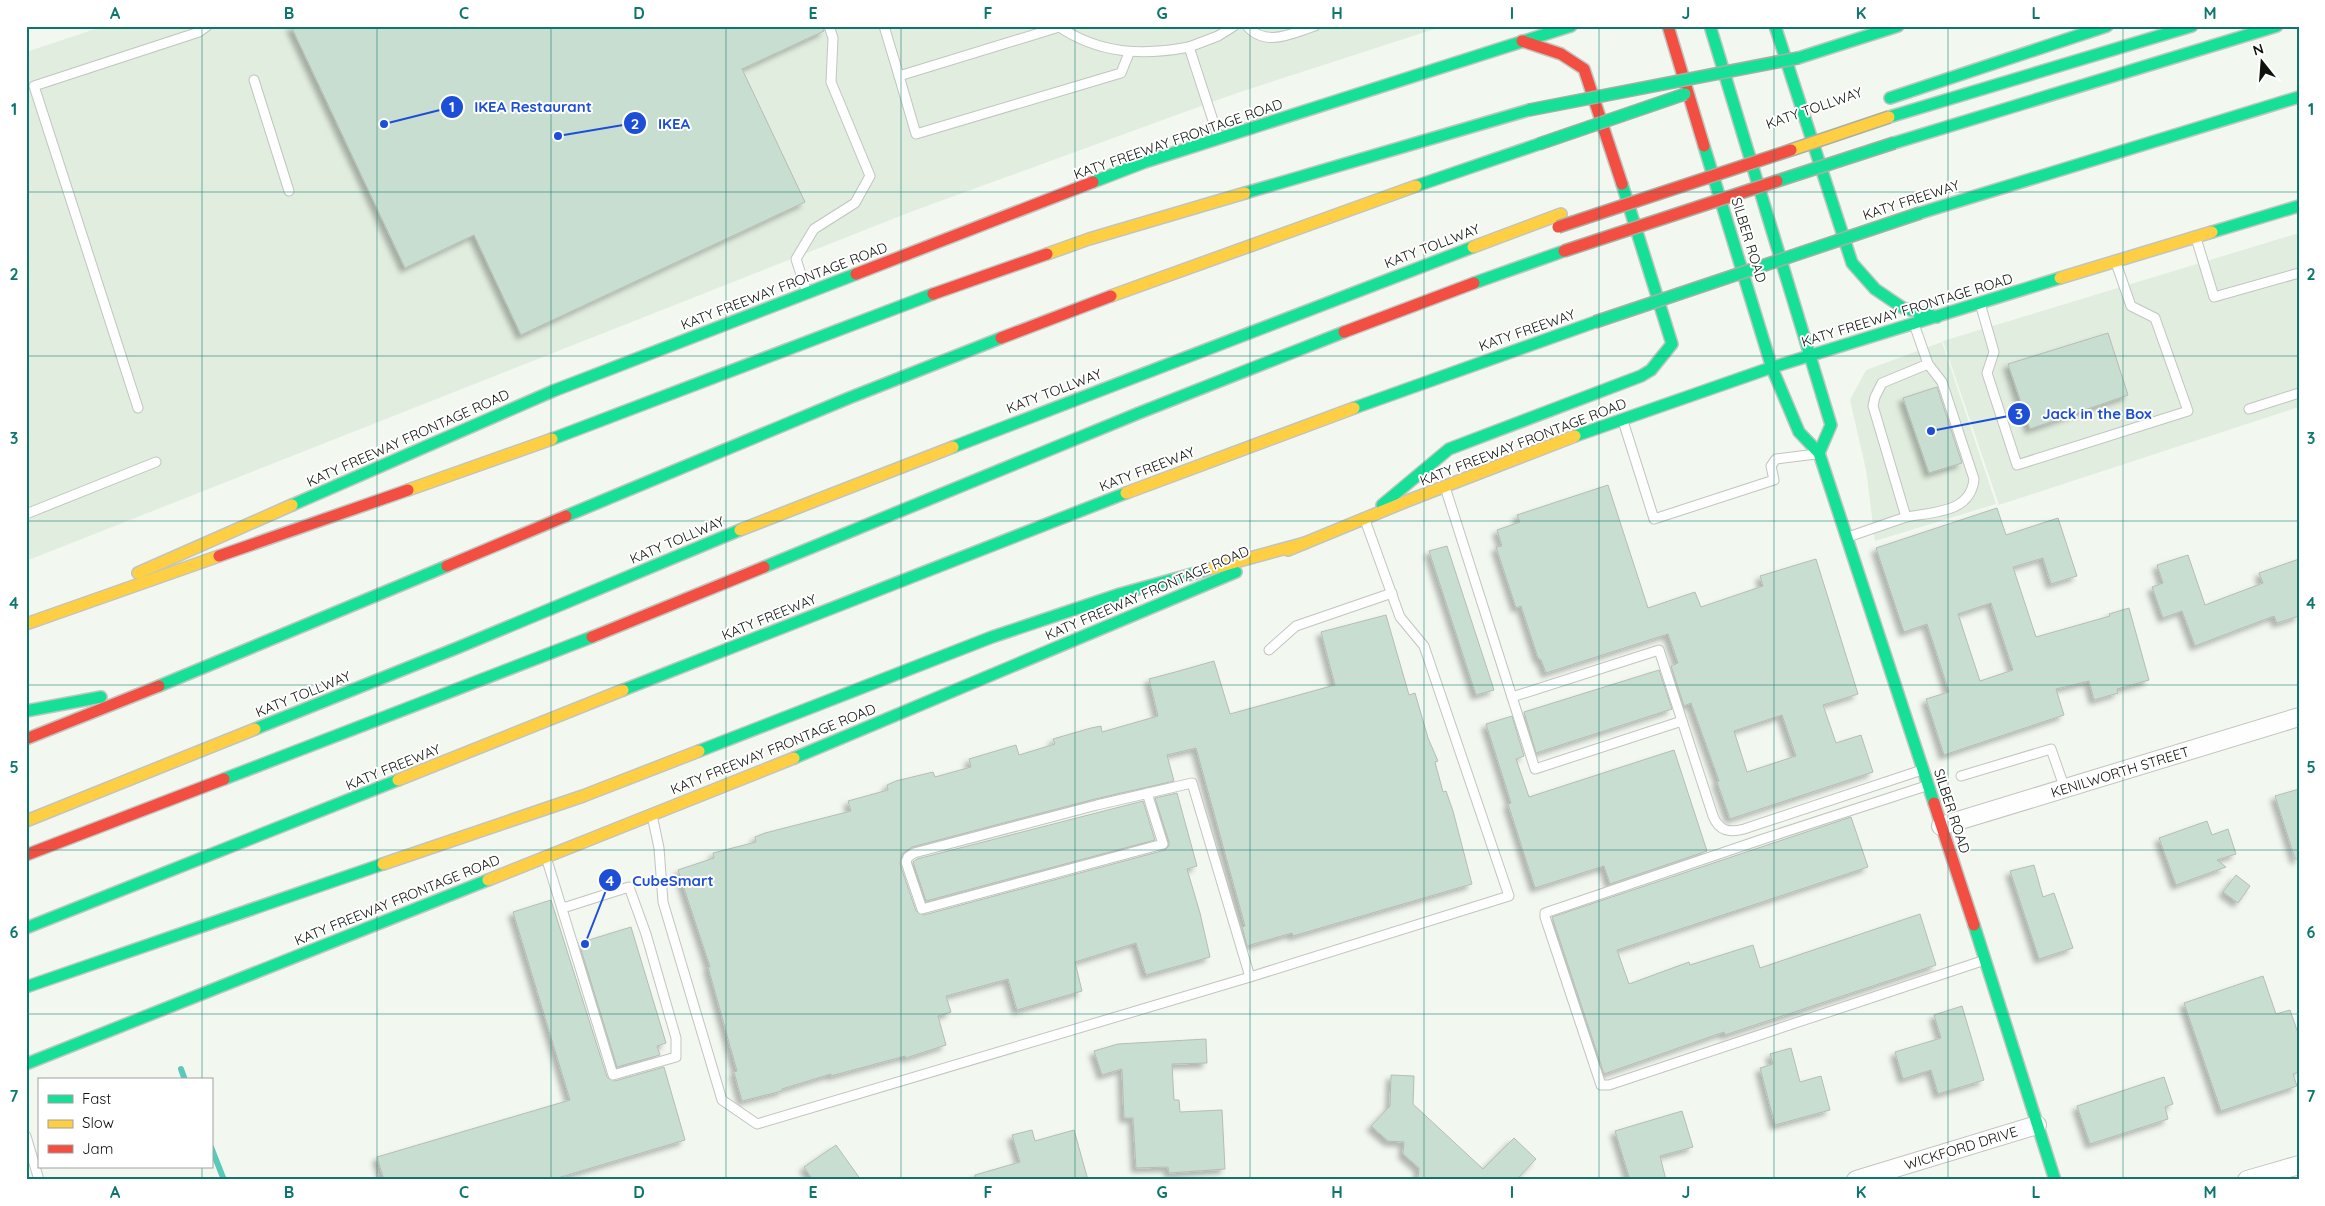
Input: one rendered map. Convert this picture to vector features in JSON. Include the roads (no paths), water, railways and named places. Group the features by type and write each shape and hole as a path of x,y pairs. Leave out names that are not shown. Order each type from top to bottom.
{"main road":[{"name":"KATY FREEWAY FRONTAGE ROAD","path":"26,623 553,391 1146,162 1571,26"},
{"name":"SILBER ROAD","path":"1668,26 1772,368 1799,432 1819,453 1986,960 2054,1180"},
{"name":"SILBER ROAD","path":"1710,26 1831,425 1819,453"},
{"path":"1775,26 1852,263 1875,288 1903,308 1937,317"},
{"path":"26,739 166,684 848,398 1227,252 1374,199 1898,26"},
{"name":"KATY TOLLWAY","path":"1879,102 2107,26"},
{"path":"1203,349 1558,227 1889,117 2192,26"},
{"path":"26,854 625,624 1148,410 1392,313 1564,251 1894,143 2277,26"},
{"path":"1365,520 1449,449 1641,376 1651,370 1672,344 1584,68 1561,54 1522,41"},
{"path":"26,623 525,449 893,308 1089,239 1529,110 1798,58"},
{"name":"KATY FREEWAY","path":"26,928 984,547 1312,422 1596,322 1920,213 2299,97"},
{"name":"KATY TOLLWAY","path":"1799,129 1818,123"},
{"name":"KATY TOLLWAY","path":"1697,165 1762,142"},
{"path":"1615,194 1633,188"},
{"name":"KATY FREEWAY FRONTAGE ROAD","path":"26,1064 829,744 1305,543 1622,419 1772,368 1980,302 2299,206"},
{"name":"KATY TOLLWAY","path":"26,821 458,648 805,503 1203,349 1565,212"},
{"path":"26,987 583,796 992,638 1120,594 1305,543"},
{"path":"26,711 166,684"},
{"path":"26,744 45,732"}],"street":[{"name":"KENILWORTH STREET","path":"1941,826 2299,717"},
{"name":"WICKFORD DRIVE","path":"1856,1180 2037,1125"},
{"path":"2247,1180 2299,1165"}],"lane":[{"path":"138,408 34,86 199,32 207,26"},
{"path":"807,293 796,259 814,229 855,203 870,176 831,82 833,38 829,26"},
{"path":"884,26 916,134 1121,73 1129,53"},
{"path":"899,76 1058,27 1081,39 1129,53 1160,52 1189,47 1218,36 1234,26"},
{"path":"1247,26 1252,32 1263,38 1275,38 1315,26"},
{"path":"1189,47 1219,139"},
{"path":"254,80 289,191"},
{"path":"2196,238 2214,297 2299,273"},
{"path":"1980,302 1994,352 1988,373 2018,465 2188,411 2155,318 2131,306 2116,262"},
{"path":"1847,538 1906,517 1956,507 1967,499 1973,490 1974,479 1942,382 1928,364 1914,324"},
{"path":"1906,517 1873,406 1882,383 1928,364"},
{"path":"2249,409 2299,393"},
{"path":"1622,419 1654,519 1774,480 1771,466 1776,459 1819,453"},
{"path":"26,514 156,462"},
{"path":"1445,487 1535,769 1682,721"},
{"path":"652,814 659,848 663,902 722,1100 757,1124 1250,977 1509,896 1424,646 1400,616 1365,520"},
{"path":"1270,650 1296,626 1392,593"},
{"path":"1512,697 1659,650 1716,824 1728,832 1744,829 1923,770"},
{"path":"1961,776 2051,749 2065,789"},
{"path":"1147,793 1163,844 922,909 906,862 908,857 914,852 1147,793 1192,783 1250,977"},
{"path":"1928,786 1754,842 1545,913 1601,1085 1637,1076 1986,960"},
{"path":"546,856 613,1076 676,1057 676,1038 646,934 629,887 562,908"},
{"path":"26,1136 39,1180"}],"waterway":[{"path":"181,1069 184,1078"},
{"path":"212,1150 224,1180"}],"place":[{"name":"IKEA Restaurant","path":"384,124"},
{"name":"IKEA","path":"558,136"},
{"name":"Jack in the Box","path":"1931,431"},
{"name":"CubeSmart","path":"585,944"}]}
